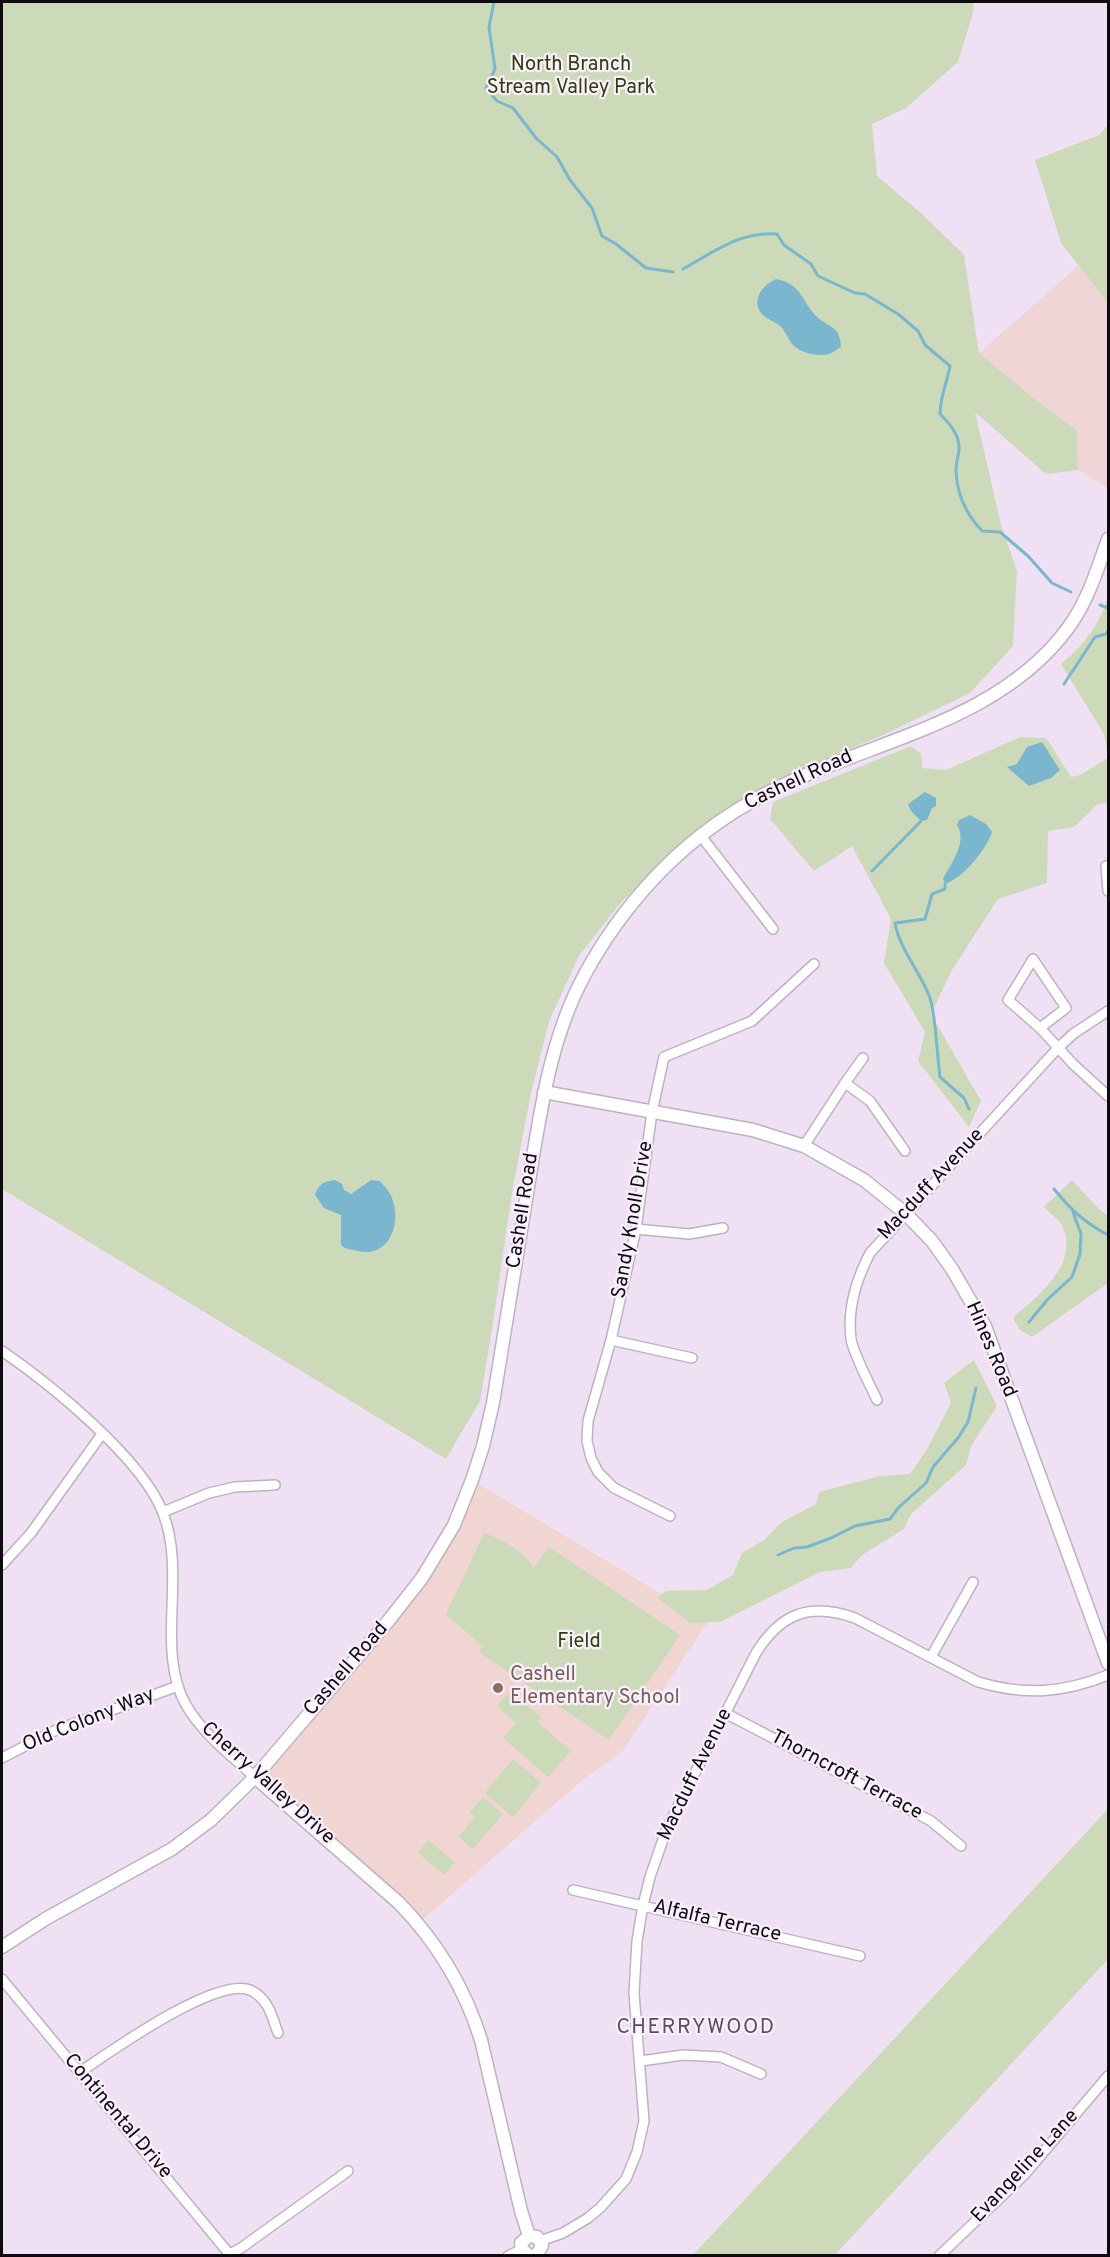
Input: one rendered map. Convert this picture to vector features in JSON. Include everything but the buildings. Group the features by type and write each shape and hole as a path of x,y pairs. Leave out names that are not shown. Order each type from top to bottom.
{"street":[{"name":"Cashell Road","path":"2,1947 47,1918 172,1849 211,1820 255,1776 396,1612 422,1578 454,1525 481,1452 493,1403 544,1092 557,1041 583,977 636,898 663,868 701,836 747,803 780,786 951,717 1012,685 1049,651 1069,628 1091,589 1108,539"},
{"path":"701,836 773,929"},
{"path":"1108,866 1106,866 1108,891"},
{"path":"1040,1029 1066,1008 1033,959 1008,1000 1108,1096"},
{"name":"Sandy Knoll Drive","path":"670,1516 614,1488 598,1472 591,1458 587,1441 588,1421 611,1340 636,1229 652,1112 664,1057 752,1021 814,964"},
{"name":"Macduff Avenue","path":"877,1400 851,1341 853,1293 870,1253 1058,1048 1073,1034 1108,1011"},
{"path":"804,1146 863,1058"},
{"path":"845,1083 870,1101 905,1151"},
{"name":"Hines Road","path":"544,1092 753,1130 804,1146 864,1180 905,1213 932,1241 952,1269 985,1326 1108,1663"},
{"path":"636,1229 689,1234 723,1228"},
{"path":"611,1340 692,1358"},
{"name":"Cherry Valley Drive","path":"2,1351 40,1378 102,1434 141,1475 153,1492 163,1512 174,1555 172,1644 178,1686 186,1705 200,1725 213,1740 419,1923 453,1974 473,2014 521,2211 535,2238"},
{"path":"2,1565 31,1533 102,1434"},
{"path":"163,1512 209,1493 235,1487 275,1485"},
{"path":"931,1657 973,1582"},
{"name":"Macduff Avenue","path":"535,2238 563,2233 600,2208 626,2179 637,2152 644,2121 634,1993 637,1941 650,1877 667,1828 767,1635 787,1619 802,1612 833,1611 855,1618 978,1682 1021,1691 1070,1688 1108,1675"},
{"name":"Old Colony Way","path":"2,1758 54,1731 178,1686"},
{"name":"Thorncroft Terrace","path":"726,1714 931,1821 961,1846"},
{"name":"Alfalfa Terrace","path":"573,1890 860,1956"},
{"name":"Continental Drive","path":"2,1979 231,2255"},
{"path":"80,2072 135,2034 215,1992 233,1987 254,1992 267,2003 278,2033"},
{"path":"641,2061 683,2055 721,2057 762,2074"},
{"name":"Evangeline Lane","path":"939,2256 1024,2175 1108,2076"},
{"path":"231,2255 348,2170"},
{"path":"508,2256 525,2252 524,2238 535,2238 541,2250 534,2256"}],"shaded area":[{"path":"1079,265 1108,303 1108,488 1078,470 1077,430 1038,402 979,353"},
{"name":"Cashell Elementary School","path":"472,1480 708,1622 622,1752 581,1781 419,1923 255,1777 422,1578"}],"green space":[{"name":"North Branch Stream Valley Park","path":"2,2 974,2 973,13 958,62 906,108 872,124 877,176 921,213 964,255 979,353 1038,402 1077,430 1078,470 1046,474 975,412 1001,525 1017,571 1013,646 970,693 883,735 777,779 707,825 662,860 618,906 579,956 549,1021 531,1093 512,1192 480,1401 446,1459 2,1189"},
{"path":"1108,125 1108,303 1061,243 1035,160 1099,135"},
{"path":"1108,595 1108,757 1104,734 1061,664 1090,633 1101,614"},
{"path":"1020,737 1046,738 1071,777 1080,775 1108,758 1108,803 1098,804 1074,827 1048,831 1047,883 998,899 952,970 931,1014 981,1101 969,1127 918,1061 925,1032 884,963 891,919 852,846 814,871 770,819 773,802 911,746 921,754 922,768 946,770"},
{"path":"1072,1180 1108,1216 1108,1283 1032,1337 1020,1330 1013,1318 1044,1290 1061,1267 1066,1241 1063,1227 1044,1207"},
{"path":"974,1360 997,1406 971,1446 966,1465 911,1514 904,1529 862,1555 851,1568 820,1572 720,1622 690,1623 658,1598 666,1591 707,1590 733,1575 742,1553 764,1540 782,1522 816,1504 819,1492 880,1476 910,1474 926,1451 951,1403 944,1383"},
{"name":"Field","path":"484,1533 512,1547 534,1568 549,1547 680,1635 609,1740 479,1652 482,1646 446,1614"},
{"path":"510,1691 541,1717 537,1722 571,1751 548,1777 503,1738 516,1723 497,1706"},
{"path":"513,1759 541,1783 513,1817 485,1793"},
{"path":"483,1797 503,1814 473,1849 459,1837 475,1817 470,1812"},
{"path":"1108,1809 1108,1959 835,2255 693,2255"},
{"path":"428,1840 455,1862 444,1875 418,1853"}],"water":[{"path":"776,279 785,281 800,293 816,316 836,331 841,347 825,355 805,352 793,345 780,326 764,316 758,305 759,294 766,285"},
{"path":"1042,742 1060,770 1051,778 1029,786 1007,767 1017,764 1027,747"},
{"path":"925,792 936,798 936,806 932,808 927,820 921,821 911,811 908,804"},
{"path":"970,815 986,824 992,832 985,847 973,862 959,876 945,884 943,879 960,845 961,838 957,825 959,820"},
{"path":"335,1180 351,1194 371,1180 380,1181 391,1195 395,1211 393,1230 390,1238 377,1250 358,1251 341,1245 341,1215 324,1208 315,1195 322,1184"}],"waterway":[{"path":"494,2 489,27 495,69 486,88 497,101 513,108 536,138 557,157 570,180 592,208 602,236 646,268 673,272"},
{"path":"683,269 739,239 777,234 784,245 811,264 818,276 855,293 865,294 898,314 918,331 925,345 950,366 940,414 958,439 956,477 963,502 971,517 982,531 1000,532 1028,556 1052,583 1071,592"},
{"path":"1100,605 1108,608"},
{"path":"1064,684 1095,637 1106,634 1108,631"},
{"path":"872,871 921,821"},
{"path":"945,884 945,889 932,894 925,919 895,923 905,951 930,998 940,1077 964,1098 969,1109"},
{"path":"1054,1189 1078,1215 1108,1235"},
{"path":"1029,1322 1048,1299 1072,1277 1080,1254 1081,1234 1073,1212"},
{"path":"778,1555 831,1538 855,1526 890,1519 899,1507 926,1483 933,1467 958,1438 968,1422 976,1388"}],"place":[{"name":"Cashell Elementary School","path":"498,1688"}],"district":[{"name":"CHERRYWOOD","path":"696,2029"}]}
